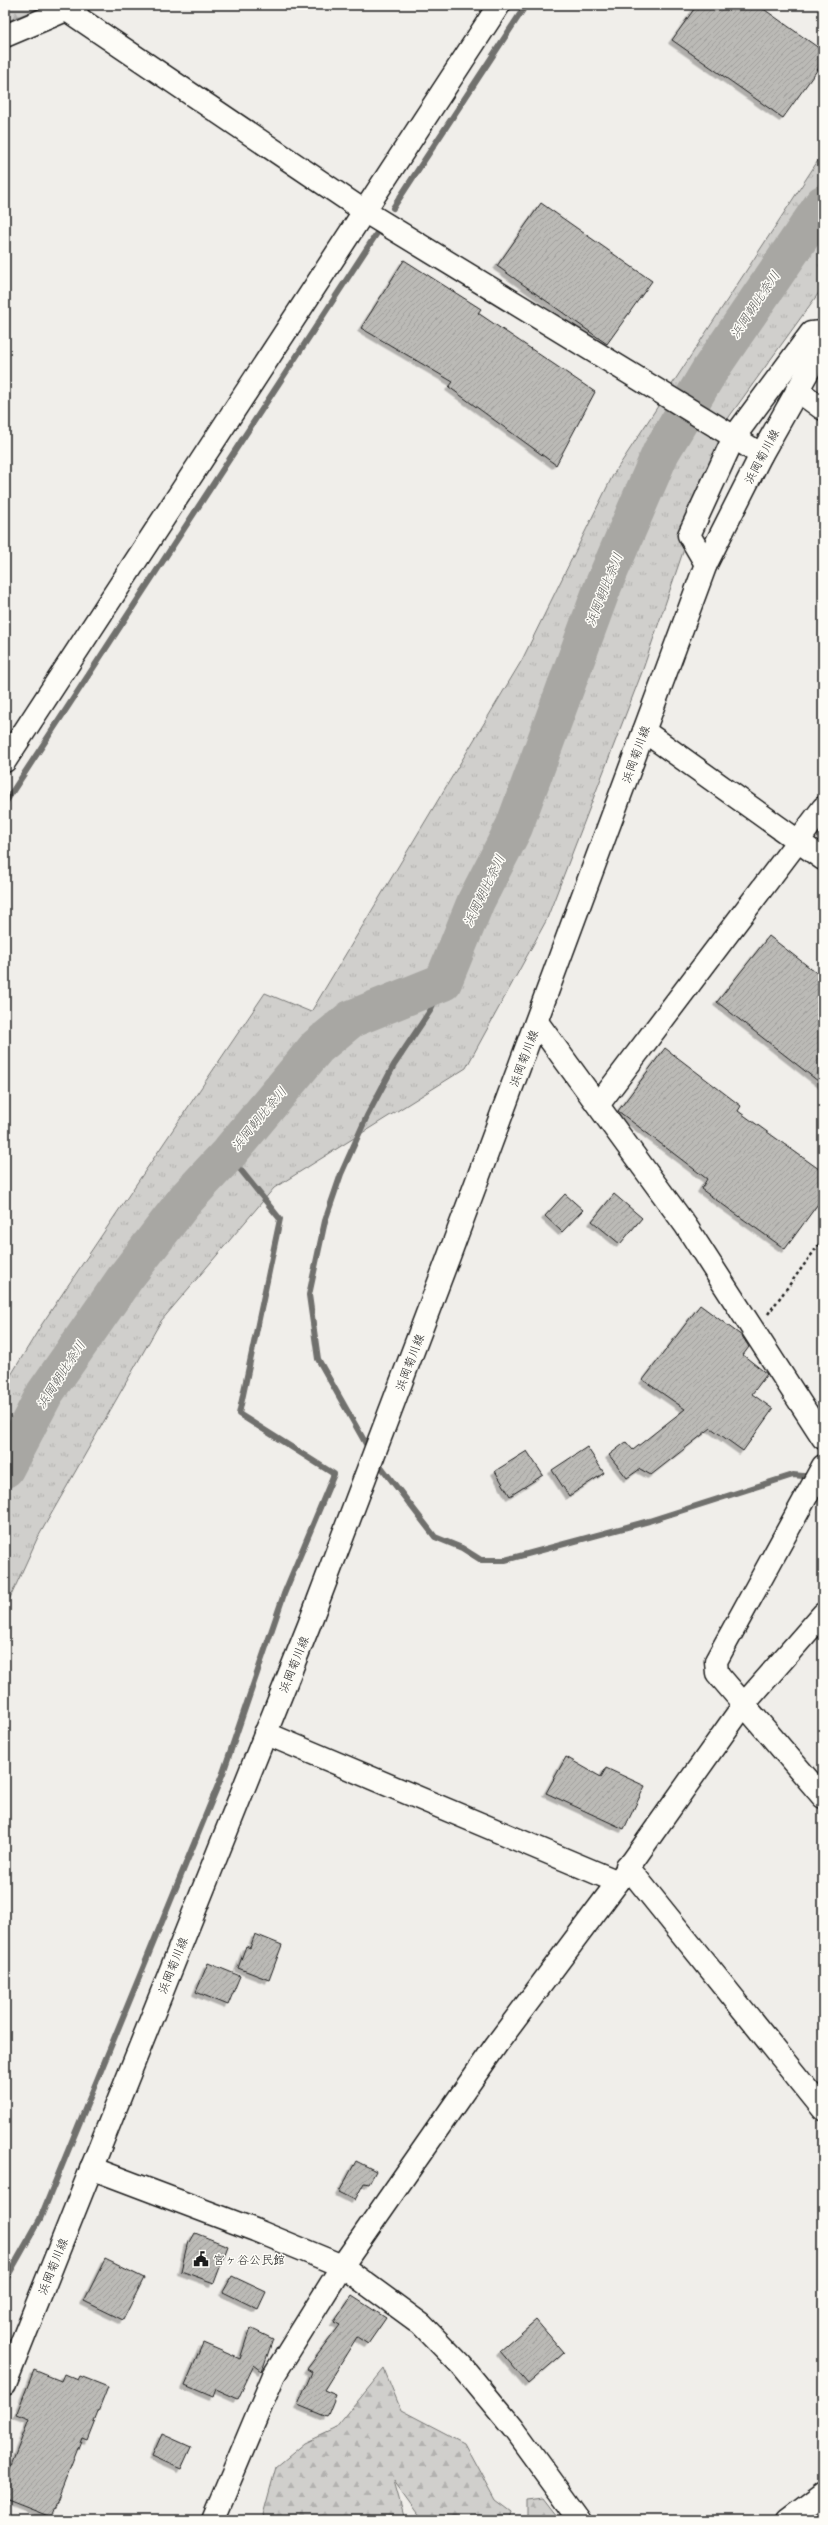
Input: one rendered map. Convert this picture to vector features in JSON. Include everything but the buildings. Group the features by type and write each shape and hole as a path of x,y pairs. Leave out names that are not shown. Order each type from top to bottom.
{"street":[{"path":"5,761 499,5"},
{"path":"5,36 73,8 364,211 628,371 761,455"},
{"path":"706,564 689,535 734,437 811,333 823,332"},
{"name":"浜岡菊川線","path":"5,2384 314,1610 537,1022 706,564 761,455 823,346"},
{"path":"797,390 823,409"},
{"path":"644,731 823,859"},
{"path":"598,1105 823,808"},
{"path":"537,1022 686,1226 756,1331 823,1438"},
{"path":"823,1466 716,1661 718,1673 823,1796"},
{"path":"213,2520 274,2375 342,2266 496,2045 622,1874 745,1703 823,1614"},
{"path":"266,1733 622,1874 823,2109"},
{"path":"91,2168 254,2230 342,2266 421,2324 461,2365 513,2428 580,2520"},
{"path":"787,2520 823,2493"}],"path":[{"path":"756,1331 823,1239"}],"green space":[{"path":"5,5 47,5 5,22"},
{"path":"823,153 823,287 729,417 642,672 546,921 466,1068 274,1188 161,1321 37,1539 5,1609 5,1385 42,1324 265,993 311,1012 522,660 613,475"},
{"path":"384,2369 401,2410 464,2443 495,2500 511,2512 508,2520 422,2520 394,2481 405,2520 266,2520 263,2515 276,2467 305,2443 335,2429"},
{"path":"544,2498 561,2520 529,2520 526,2516 526,2500"}],"waterway":[{"path":"393,208 526,5"},
{"name":"浜岡朝比奈川","path":"5,1469 45,1393 125,1278 186,1199 228,1154 317,1047 351,1019 443,982 476,901 514,827 603,586 661,452 710,370 823,204"},
{"path":"5,803 377,233"},
{"path":"370,1451 318,1359 309,1295 325,1221 341,1174 367,1116 394,1065 430,1011 443,982"},
{"path":"5,2281 40,2219 223,1773 284,1594 334,1474 239,1414 280,1219 228,1154"},
{"path":"376,1460 435,1537 462,1548 481,1560 505,1560 649,1521 793,1475 813,1477"}],"place":[{"name":"宮ヶ谷公民館","path":"201,2259"}]}
